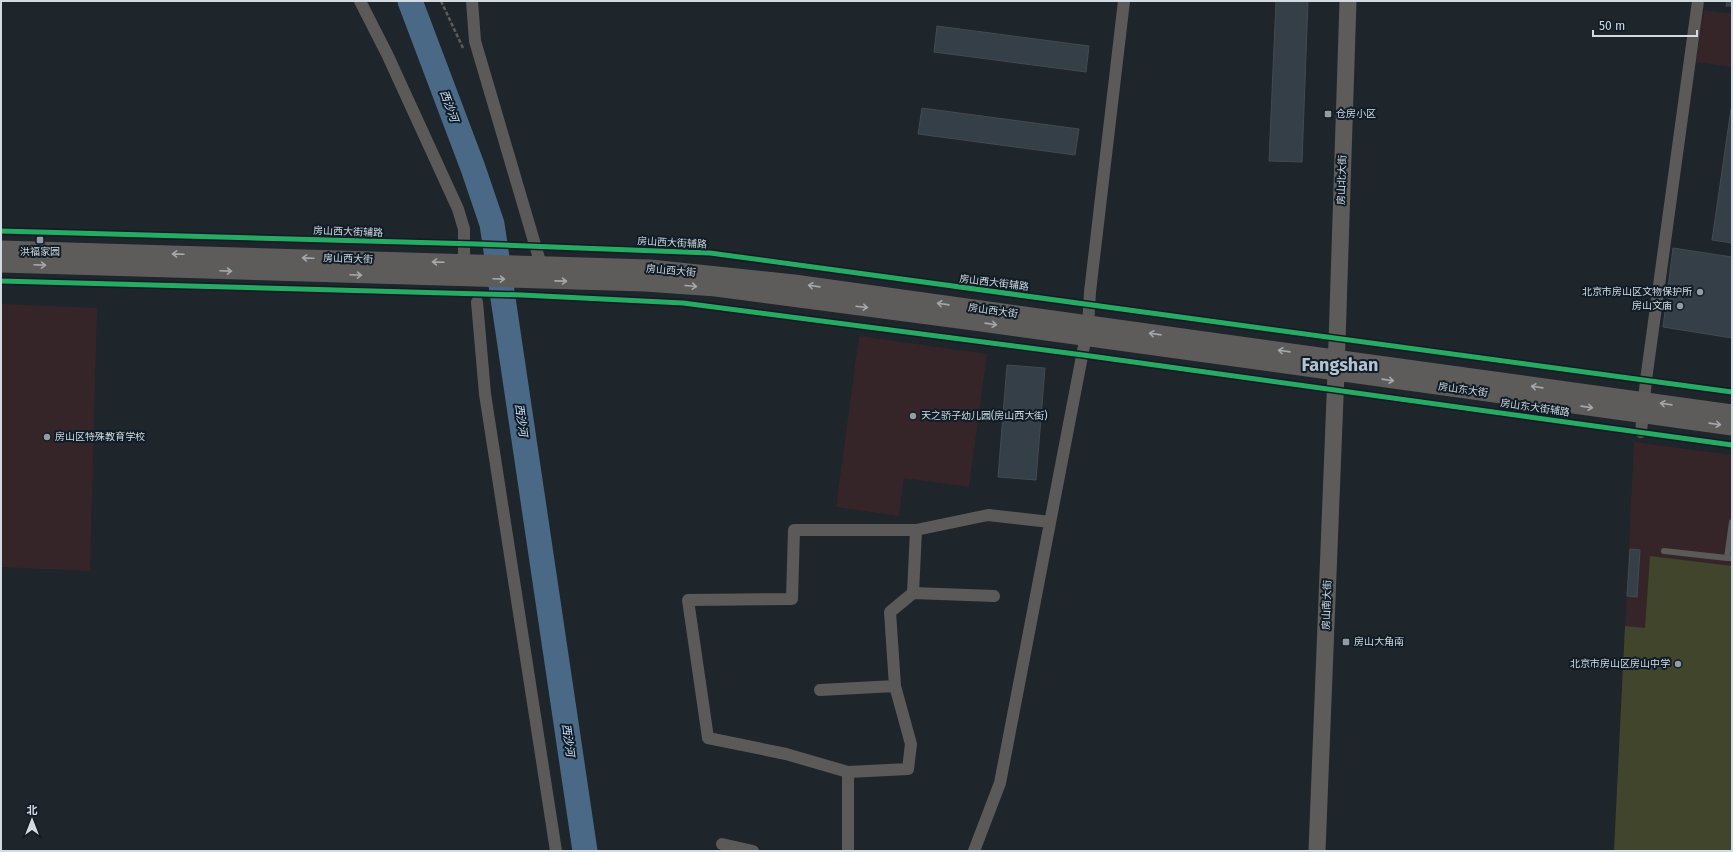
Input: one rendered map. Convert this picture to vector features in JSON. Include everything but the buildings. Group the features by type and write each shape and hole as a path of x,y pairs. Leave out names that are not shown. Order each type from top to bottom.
{"main road":[{"name":"房山北大街","path":"1336,366 1348,1"},
{"name":"房山西大街","path":"1,249 473,268 716,288 1087,331"},
{"name":"房山西大街","path":"1,264 473,268"},
{"name":"房山西大街","path":"522,272 541,265 650,268 794,283 1087,331 1336,366"},
{"name":"房山东大街","path":"1336,366 1643,408 1732,427"},
{"name":"房山南大街","path":"1317,851 1336,366"},
{"name":"房山东大街","path":"1643,408 1732,413"}],"street":[{"path":"360,1 387,54 458,209 473,268"},
{"path":"472,1 475,41 541,265"},
{"path":"974,851 1000,783 1087,331 1090,292 1124,1"},
{"path":"1641,432 1698,1"},
{"path":"476,302 485,394 556,851"},
{"path":"994,596 913,593 890,612 895,686 911,744 908,769 848,772 786,754 708,738 688,600 792,599 794,530 916,530 988,515 1050,522"},
{"path":"913,593 916,530"},
{"path":"820,690 895,686"},
{"path":"848,772 848,851"},
{"path":"722,844 753,851"}],"lane":[{"path":"1664,551 1730,558 1732,522"}],"shaded area":[{"path":"1704,10 1732,14 1732,67 1696,62"},
{"name":"房山区特殊教育学校","path":"1,304 97,308 90,571 1,567"},
{"name":"天之骄子幼儿园(房山西大街)","path":"859,336 987,354 969,487 904,478 899,516 836,507"},
{"name":"北京市房山区房山中学","path":"1634,442 1732,455 1732,851 1614,851"}],"green space":[{"name":"北京市房山区房山中学","path":"1650,556 1732,566 1732,851 1614,851 1625,626 1645,628"}],"waterway":[{"name":"西沙河","path":"410,1 473,168 492,224 585,851"}],"cycle path":[{"name":"房山西大街辅路","path":"1,231 477,244 710,253 1732,392"},
{"name":"房山东大街辅路","path":"1,281 522,295 683,303 1083,355 1732,445"}],"place":[{"name":"仓房小区","path":"1328,114"},
{"name":"洪福家园","path":"40,240"},
{"name":"北京市房山区文物保护所","path":"1700,292"},
{"name":"房山文庙","path":"1680,306"},
{"name":"天之骄子幼儿园(房山西大街)","path":"913,416"},
{"name":"房山区特殊教育学校","path":"47,437"},
{"name":"房山大角南","path":"1346,642"},
{"name":"北京市房山区房山中学","path":"1678,664"}],"district":[{"name":"Fangshan","path":"1340,365"}]}
